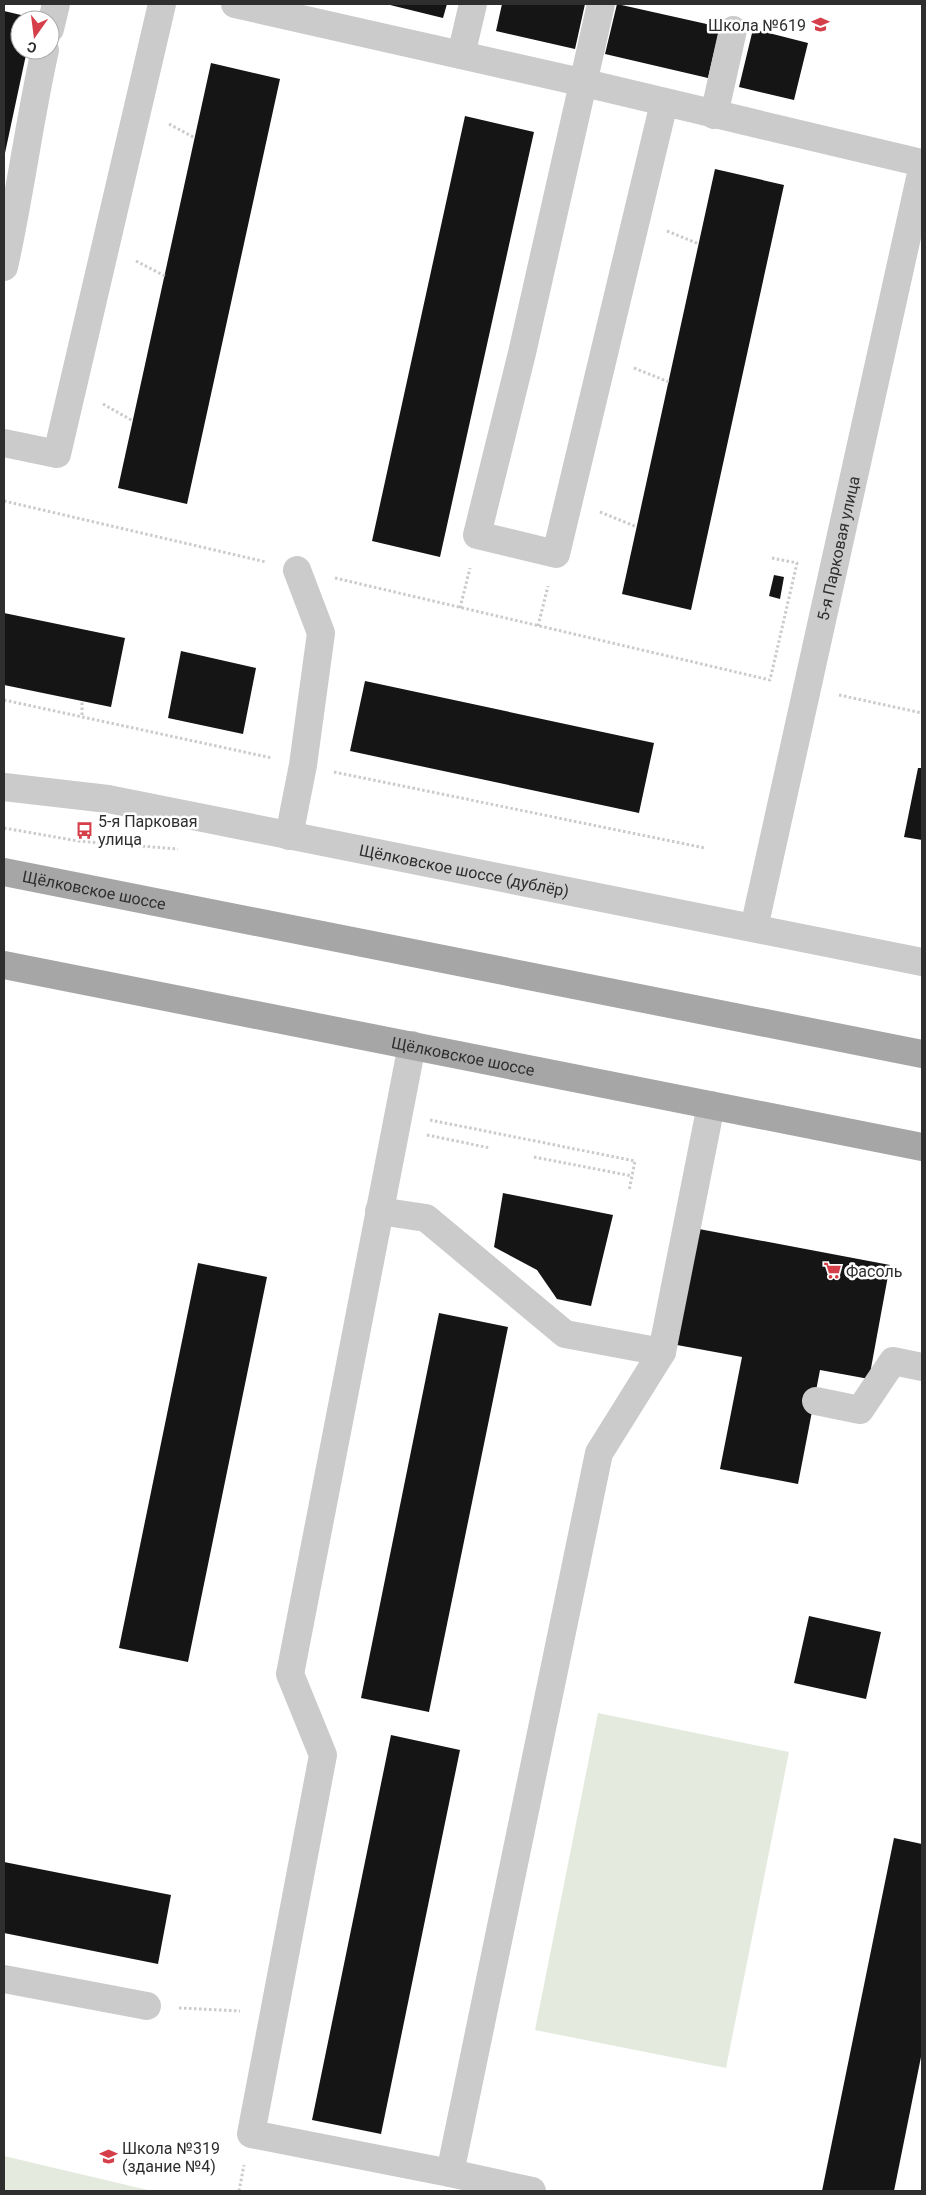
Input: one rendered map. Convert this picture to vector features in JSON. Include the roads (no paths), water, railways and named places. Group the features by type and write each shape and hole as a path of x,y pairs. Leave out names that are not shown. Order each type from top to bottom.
{"main road":[{"name":"Щёлковское шоссе","path":"4,872 922,1054"},
{"name":"Щёлковское шоссе","path":"4,965 922,1148"}],"street":[{"path":"4,443 57,454 162,4"},
{"path":"235,4 584,83 922,163"},
{"path":"461,55 473,4"},
{"path":"601,4 522,353 477,536 556,554 664,103"},
{"path":"714,114 733,30"},
{"path":"4,267 15,217 36,89 43,60"},
{"name":"5-я Парковая улица","path":"754,928 922,169"},
{"path":"289,836 303,765 321,632 297,570"},
{"name":"Щёлковское шоссе (дублёр)","path":"4,787 108,799 922,962"},
{"path":"412,1045 290,1674 323,1755 250,2134 532,2191"},
{"path":"450,2173 599,1453 662,1352 711,1105"},
{"path":"380,1211 426,1218 565,1334 662,1352"},
{"path":"816,1401 860,1410 893,1361 922,1367"},
{"path":"4,1979 147,2006"}],"place":[{"name":"Школа №619","path":"820,25"},
{"name":"5-я Парковая улица","path":"84,830"},
{"name":"Фасоль","path":"832,1271"},
{"name":"Школа №319 (здание №4)","path":"108,2157"}]}
